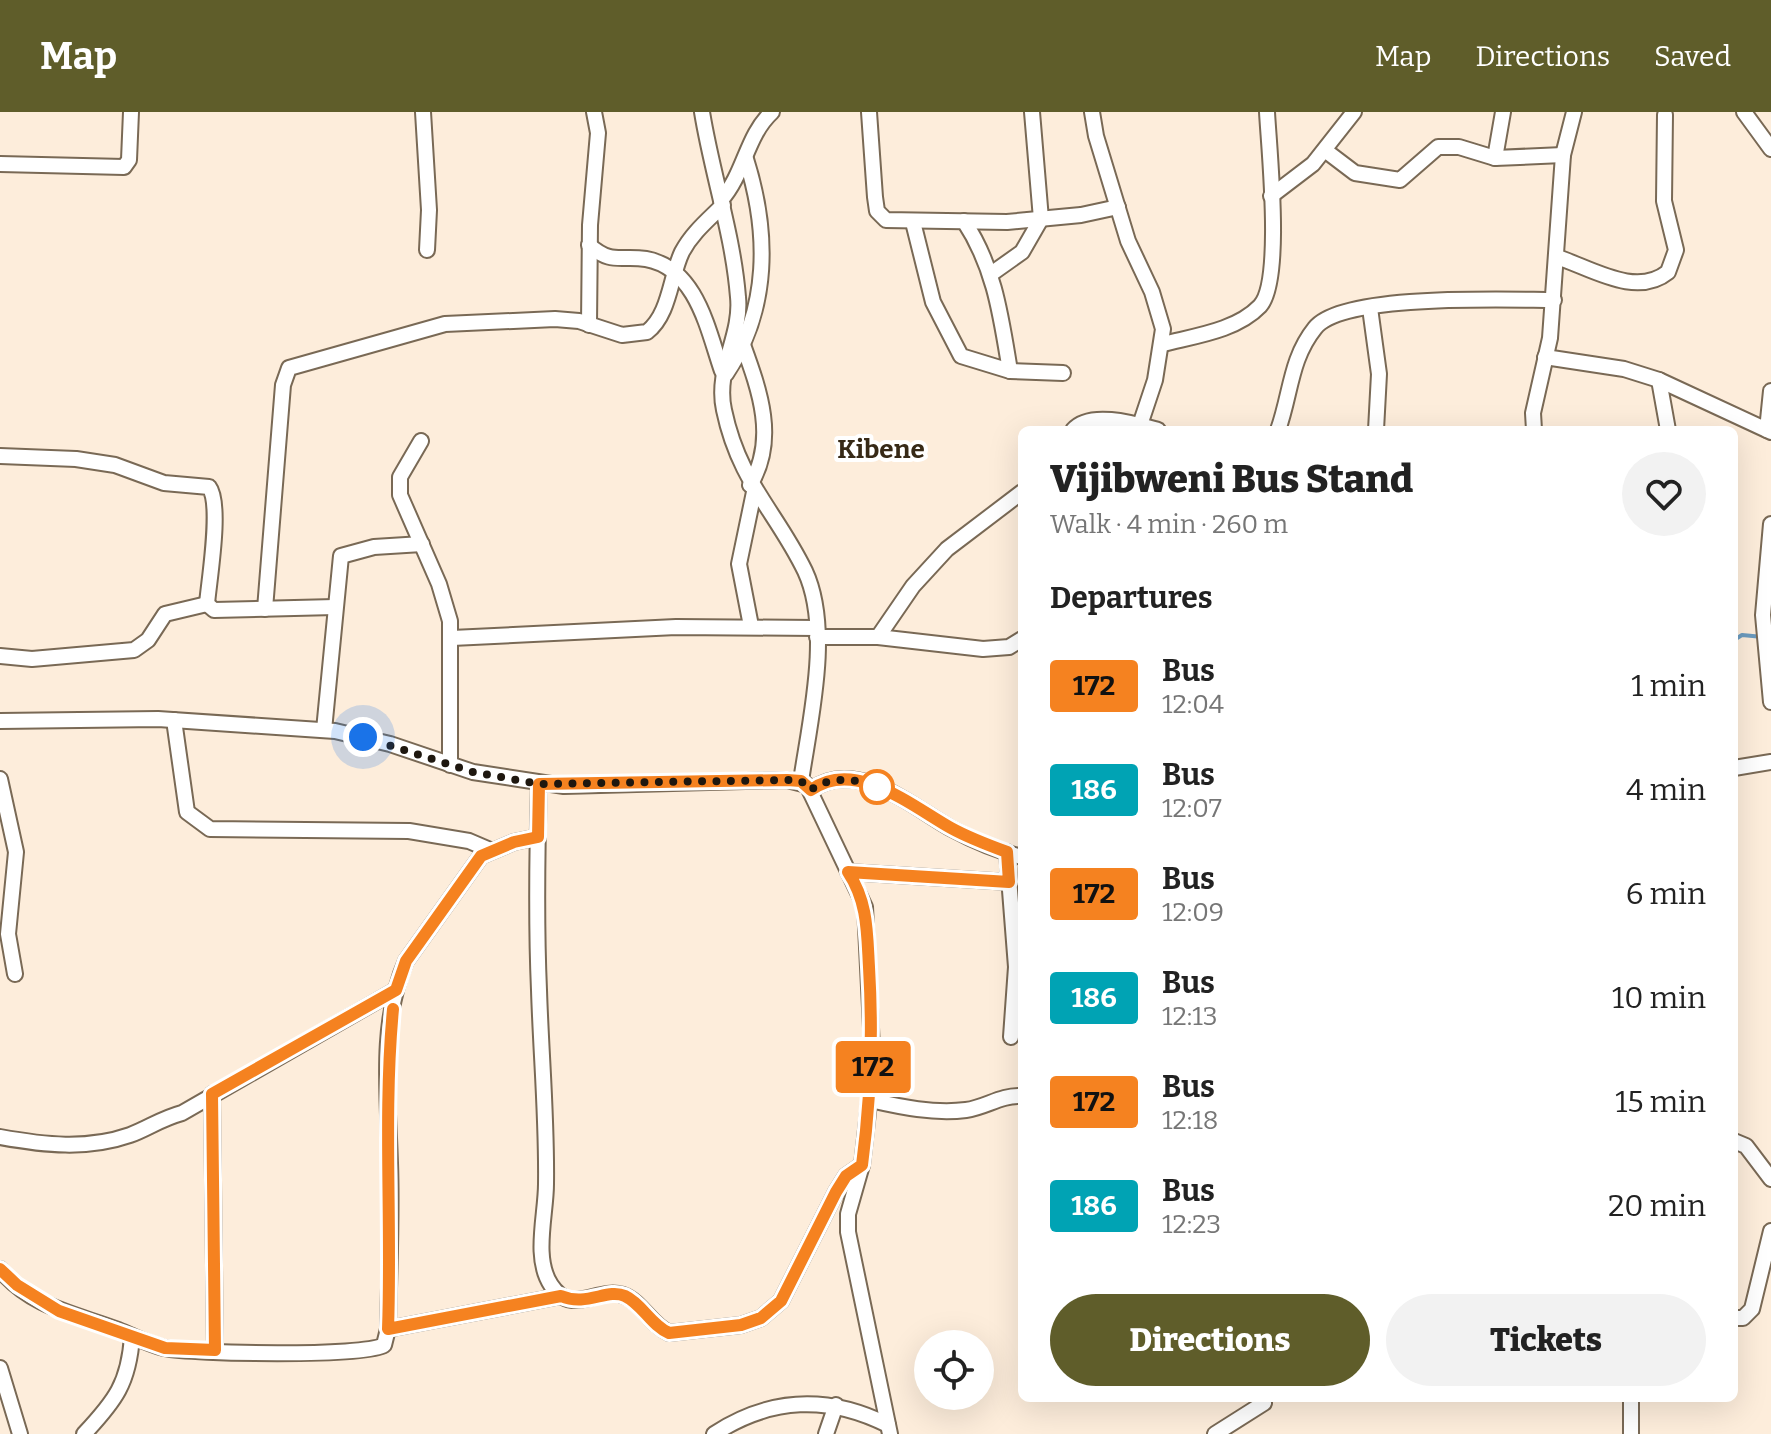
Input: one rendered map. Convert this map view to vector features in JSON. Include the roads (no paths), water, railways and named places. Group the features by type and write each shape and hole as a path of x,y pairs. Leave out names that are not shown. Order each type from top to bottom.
{"street":[{"path":"0,164 124,167 129,160 131,112"},
{"path":"423,112 429,210 427,250"},
{"path":"589,325 589,245 598,133 594,112"},
{"path":"702,112 738,296 722,376"},
{"path":"265,609 283,385 289,368 445,324 555,319 622,335 647,332 661,315 674,272 692,235 722,202 740,175 759,129 772,112"},
{"path":"869,112 877,211 886,220 1041,219 1118,207"},
{"path":"991,274 1022,252 1041,219 1032,112"},
{"path":"1092,112 1096,136 1136,266 1160,313 1163,344 1140,425"},
{"path":"1163,344 1229,325 1262,304 1271,271 1267,112"},
{"path":"1271,196 1326,151 1354,112"},
{"path":"1495,158 1503,112"},
{"path":"1534,426 1533,413 1554,300 1563,155 1574,112"},
{"path":"1744,112 1771,149"},
{"path":"1557,257 1632,284 1647,283 1668,272 1676,250 1664,201 1665,113"},
{"path":"1326,151 1355,173 1400,180 1438,147 1459,147 1495,158 1563,155"},
{"path":"722,376 742,342 764,275 757,201 746,159"},
{"path":"964,221 991,274 1010,371"},
{"path":"913,222 933,302 956,351 967,360 1010,371 1063,373"},
{"path":"589,245 603,257 646,259 674,272 706,318 722,376 729,432 752,488 805,573 812,592 816,632 806,786 862,896 866,917 873,1024 870,1100 862,1165 848,1214 848,1232 889,1430"},
{"path":"1279,426 1292,368 1317,325 1333,315 1370,308 1468,300 1554,300"},
{"path":"1370,308 1379,374 1376,426"},
{"path":"742,342 756,380 766,429 764,457 752,488 739,564 751,626"},
{"path":"1545,357 1624,369 1659,380 1769,431 1771,391"},
{"path":"1659,380 1667,426"},
{"path":"1077,426 1092,420 1144,426"},
{"path":"421,441 400,477 400,495 444,598 452,638 450,765"},
{"path":"0,456 76,459 115,465 164,483 209,487 214,493 214,514 207,604"},
{"path":"878,637 913,586 947,549 1018,495"},
{"path":"1771,524 1763,615 1771,702"},
{"path":"324,730 338,566 344,553 422,544"},
{"path":"207,604 214,610 335,607"},
{"path":"0,656 57,658 134,650 148,640 165,614 207,604"},
{"path":"452,638 751,626 983,649 1009,647 1018,641"},
{"path":"174,720 187,812 193,820 210,829 409,831 469,841 490,850"},
{"path":"0,721 174,720 324,730 390,744 450,765 539,784 806,786 823,781 869,784 893,793 976,841 1015,854 1009,882 1016,967 1011,1037"},
{"path":"1738,767 1771,762"},
{"path":"0,779 16,852 8,934 15,974"},
{"path":"539,784 539,990 547,1150 542,1262 552,1288 561,1296"},
{"path":"0,1269 17,1285 49,1306 165,1348 370,1351 384,1345 388,1329 390,1164 387,1077 396,990 406,961 473,865 490,850 538,837"},
{"path":"848,872 1009,882"},
{"path":"0,1137 61,1146 114,1138 182,1113 396,990"},
{"path":"212,1094 215,1350"},
{"path":"870,1100 946,1110 968,1109 994,1098 1018,1096"},
{"path":"1738,1143 1746,1146 1771,1179"},
{"path":"388,1329 561,1296 583,1302 609,1295 626,1297 659,1329 669,1333 741,1325 761,1318 781,1301 815,1229 846,1176 862,1165"},
{"path":"1738,1317 1749,1315 1752,1309 1771,1231"},
{"path":"84,1434 117,1399 131,1356 132,1336"},
{"path":"1,1374 20,1434"},
{"path":"714,1434 783,1406 810,1402 836,1405 889,1430"},
{"path":"1631,1402 1631,1434"},
{"path":"1215,1434 1264,1403"},
{"path":"826,1434 836,1405"}],"waterway":[{"path":"1738,638 1742,635 1763,637"}],"district":[{"name":"Kibene","path":"881,449"}]}
